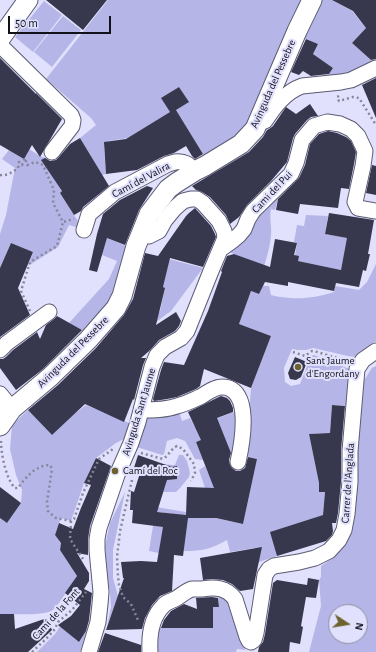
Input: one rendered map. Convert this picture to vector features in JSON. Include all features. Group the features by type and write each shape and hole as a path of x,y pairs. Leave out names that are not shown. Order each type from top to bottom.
{"main road":[{"path":"2,37 28,0"},
{"name":"Avinguda del Pessebre","path":"1,432 6,412 50,377 88,340 116,308 122,296 136,246 149,214 168,190 195,171 241,144 255,129 312,0"}],"street":[{"path":"2,37 74,120 72,126 52,152"},
{"path":"255,129 264,122 278,102 296,88 351,80 376,68"},
{"name":"Cami del Pui","path":"222,249 244,229 248,219 254,211 291,174 296,163 302,140 314,126 327,122 340,124 351,129 358,136 365,151 355,202 358,208 376,211"},
{"name":"Camí del Valira","path":"89,214 115,192 168,164 182,161 188,164 195,171"},
{"name":"Avinguda Sant Jaume","path":"89,652 98,622 101,592 96,550 99,528 117,475 134,447 152,366 157,355 165,347 181,338 187,331 211,271 222,249 225,238 224,231 219,221 203,203 197,199 183,201 165,220 159,231 149,236 141,234"},
{"path":"84,230 89,214"},
{"path":"0,350 49,312"},
{"name":"Carrer de l'Anglada","path":"251,647 256,633 265,575 269,569 274,566 315,558 329,551 339,540 344,530 350,482 350,451 357,369 363,360 376,352"},
{"path":"141,410 155,410 177,406 200,397 217,388 224,387 236,392 240,398 243,433 238,462"},
{"path":"0,394 6,412"},
{"name":"Carrer de l'Anglada","path":"149,646 152,625 162,606 192,590 219,588 226,590 235,599 251,647"}],"path":[{"path":"351,80 354,86 342,93 337,98 338,101 353,97 359,98 376,125"},
{"path":"0,175 13,172 18,168 18,162 22,165 25,158 27,165 35,162 43,165 54,190 54,203 63,222 57,246 30,262 21,291 35,322"},
{"path":"63,222 89,214"},
{"path":"293,352 305,356 314,351 352,362"},
{"path":"1,432 1,450 11,485 18,488 33,471 39,467 50,465 52,469 47,502 48,511 56,518 71,521"},
{"path":"84,560 70,539 71,521 74,519 83,493 99,459 114,448 134,447 163,459 168,456 172,449 178,446 183,449 194,464 195,473 192,481"},
{"path":"132,477 120,531 117,556 119,586 123,597 131,604 137,615 149,646"},
{"name":"Camí de la Font","path":"32,652 55,629 58,622 75,606 89,588"}],"shaded area":[{"path":"108,0 304,0 246,126 231,143 204,156 176,110 188,102 179,87 162,98 170,112 128,138 108,141 104,147 106,174 102,175 80,138 96,125 91,118 46,79"},
{"path":"321,0 332,0 352,11 366,28 352,43 373,62 369,66 323,83 333,68 313,54 318,44 304,38"},
{"path":"44,1 62,15 33,52 15,37"},
{"path":"63,16 81,30 52,67 34,52"},
{"path":"29,149 50,160 45,164 62,191 60,193 80,222 79,228 69,225 58,247 28,266 33,252 11,243 0,268 0,234 6,215 15,168 2,159 9,150 24,157"},
{"path":"298,176 303,178 299,195 280,191 293,182"},
{"path":"280,191 275,210 271,209 270,240 261,276 260,264 229,252 246,236 256,218"},
{"path":"306,215 328,216 325,234 348,238 341,270 298,261 295,255 297,243 294,242 297,225 304,226"},
{"path":"107,238 126,246 113,293 106,308 84,331 69,323 109,279 117,261 102,255"},
{"path":"169,259 203,268 171,311 152,325 150,322 160,311"},
{"path":"376,264 376,341 356,357 313,348 306,350 292,349 284,368 285,382 291,386 300,384 311,356 314,355 352,370 350,406 332,405 330,433 309,434 319,483 319,492 325,492 323,515 271,532 277,556 259,562 255,548 230,552 227,540 206,549 184,551 173,524 174,514 159,512 157,526 169,528 167,540 161,540 159,553 149,551 156,507 186,512 186,517 215,518 243,524 257,459 246,456 251,388 271,336 239,324 251,291 259,294 263,286 269,286 271,295 278,297 301,298 334,292 335,286 359,290 367,282"},
{"path":"376,366 376,652 309,652 321,606 319,580 321,577 321,566 338,553 347,536 361,385 372,368"},
{"path":"86,405 129,423 124,439 96,458 84,483 71,521 61,518 59,523 55,535 61,543 60,550 77,576 62,599 53,610 49,612 36,614 0,614 0,518 7,523 21,503 22,490 16,475 10,449 12,425 28,410 52,435"},
{"path":"179,411 182,421 190,418 195,427 234,412 237,417 234,462 222,432 196,442 203,460 195,459 185,441 177,438 167,441 164,454 162,455 137,447 142,435 145,417"},
{"path":"179,455 183,455 187,461 190,473 189,477 176,492 163,492 166,483 159,481 164,464 175,465"},
{"path":"205,466 209,475 217,472 217,488 205,488 199,470"},
{"path":"125,492 113,550 113,578 118,596 107,626 111,607 106,571 105,546 110,523"},
{"path":"218,590 231,600 245,650 237,649 236,652 156,652 157,628 213,628 213,607 219,607"},
{"path":"60,626 79,642 87,629 80,652 37,652 56,633"}],"building":[{"path":"46,0 107,0 83,30"},
{"path":"332,0 376,0 376,59 371,60 352,43 366,28 353,11"},
{"path":"306,39 318,44 313,54 333,68 329,74 311,76 303,71 299,75 291,72"},
{"path":"0,58 62,119 40,157 32,145 24,159 0,145"},
{"path":"376,78 376,118 362,85"},
{"path":"179,87 189,102 176,110 203,154 195,159 186,146 137,170 106,174 104,142 126,139 170,112 161,98"},
{"path":"310,104 318,116 311,117 307,120 295,134 287,162 271,181 247,205 239,217 230,224 226,215 210,197 196,190 192,186 249,152 263,137 267,130 273,126 286,107 296,114"},
{"path":"328,131 346,137 351,141 356,152 349,189 341,188 338,208 300,204 298,214 276,210 278,199 299,178 305,165 310,144 319,134"},
{"path":"80,138 109,186 83,207 81,211 74,215 60,193 62,191 41,160 45,158 50,161 56,160 70,144"},
{"path":"372,165 376,166 376,195 366,193"},
{"path":"147,186 153,188 139,210 125,245 107,238 97,272 89,270 103,214 120,200"},
{"path":"195,208 211,226 216,237 203,267 170,258 163,287 165,288 156,325 176,312 181,321 175,331 159,340 141,358 146,358 134,400 133,399 124,422 85,404 52,435 28,410 58,385 96,348 124,315 133,299 145,253 158,256 186,216"},
{"path":"329,213 374,220 368,254 370,254 366,271 363,270 359,287 336,283 334,291 288,282 288,286 265,282 259,294 251,291 239,324 271,336 251,388 204,369 200,386 196,389 177,397 154,401 153,399 164,362 184,365 208,311 227,256 234,254 270,267 275,239 297,243 294,255 299,256 298,261 341,270 347,238 325,234"},
{"path":"11,243 33,252 18,288 30,315 0,337 0,268"},
{"path":"57,316 82,330 43,369 16,390 0,368 0,359 6,357 37,332 40,339 46,325"},
{"name":"Sant Jaume d'Engordany","path":"295,357 307,362 301,377 296,380 290,379 288,373"},
{"path":"221,396 230,401 233,408 233,412 217,418 231,453 229,460 230,465 236,471 240,471 245,468 248,457 257,459 243,524 216,518 188,518 183,556 174,555 172,591 160,596 152,605 145,618 142,629 106,630 124,578 121,562 157,562 163,527 132,523 133,510 130,510 131,491 134,492 140,473 133,471 138,455 172,467 177,466 177,479 167,480 157,512 186,515 187,487 214,488 196,442 201,440 188,412"},
{"path":"332,405 345,406 338,513 336,523 332,523 332,535 326,541 277,556 270,532 323,515 325,492 319,492 319,483 309,434 330,433"},
{"path":"96,458 111,466 90,526 88,555 77,553 89,573 89,581 84,589 92,593 89,620 86,631 79,642 58,625 71,616 80,605 65,593 77,576 60,550 61,543 55,535 59,523 73,529 91,485 84,483"},
{"path":"0,487 21,503 7,523 0,518"},
{"path":"262,547 253,589 240,591 232,584 223,580 203,580 200,558"},
{"path":"308,578 319,580 316,598 306,597 301,626 303,627 300,644 290,642 289,652 258,652 265,634 273,583 277,580 307,585"},
{"path":"196,598 218,598 219,607 213,607 213,628 161,628 164,620 171,611 184,604 197,609"},
{"path":"0,614 14,614 15,629 47,618 52,630 28,652 0,652"},
{"path":"105,633 141,645 141,652 98,652"}],"place":[{"name":"Sant Jaume d'Engordany","path":"298,367"},
{"name":"Camí del Roc","path":"115,471"}]}
